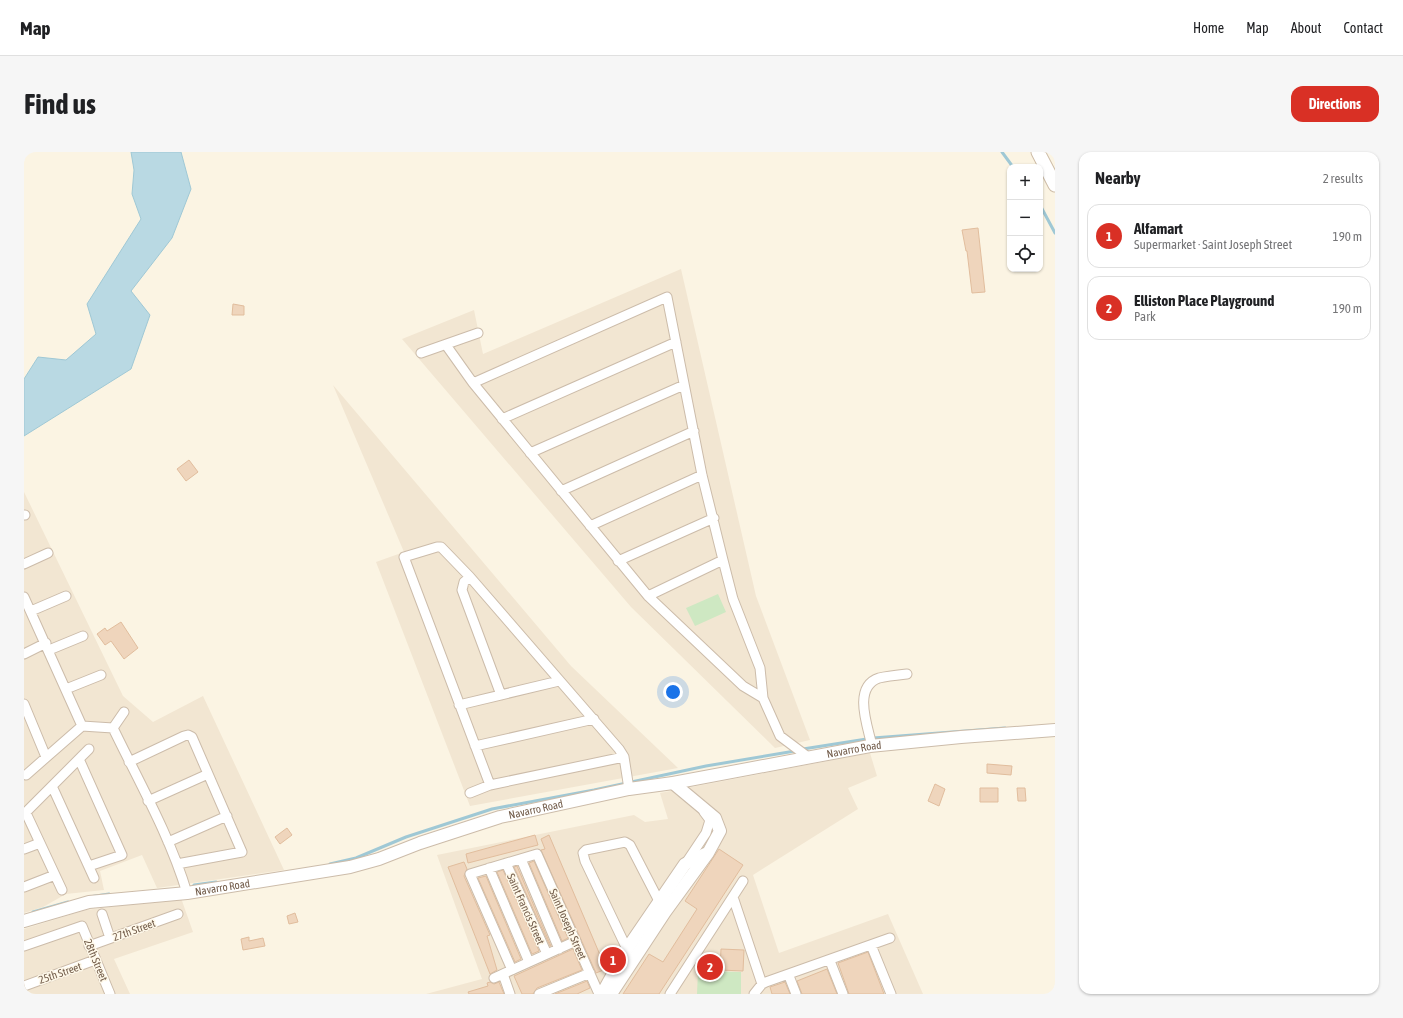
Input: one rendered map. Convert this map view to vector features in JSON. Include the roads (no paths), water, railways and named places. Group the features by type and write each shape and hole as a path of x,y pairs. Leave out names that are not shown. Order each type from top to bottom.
{"main road":[{"path":"1038,152 1055,185"}],"street":[{"path":"473,383 667,297 702,475 714,518 733,599 760,668 763,698 780,736 802,752"},
{"path":"421,353 478,333"},
{"path":"502,419 676,342"},
{"path":"446,345 473,383 648,596 743,686 763,698"},
{"path":"530,453 684,385"},
{"path":"561,491 694,431"},
{"path":"590,526 702,475"},
{"path":"618,561 714,518"},
{"path":"490,785 404,557 437,547 441,547 470,577 559,681 594,719 624,757 628,784"},
{"path":"24,564 48,553"},
{"path":"648,596 723,560"},
{"path":"470,577 464,582 462,590 502,695"},
{"path":"31,611 66,596"},
{"path":"24,597 48,647 82,726"},
{"path":"24,654 83,636"},
{"path":"871,741 864,699 867,687 878,679 907,674"},
{"path":"66,689 100,675"},
{"path":"459,705 559,681"},
{"path":"24,704 46,757"},
{"path":"112,728 124,712"},
{"path":"475,746 594,719"},
{"path":"26,775 82,726 112,728"},
{"path":"112,728 168,842 187,893"},
{"name":"Navarro Road","path":"24,921 88,902 187,893 350,867 379,859 420,843 500,817 628,784 673,783 802,752 871,741 960,737 1055,730"},
{"path":"129,762 188,735 192,737 241,849 241,854 177,864"},
{"path":"62,890 25,813 89,749"},
{"path":"470,793 490,785 624,757"},
{"path":"79,759 122,855 89,866"},
{"path":"148,801 208,774"},
{"path":"611,994 621,970 627,949 708,853 720,831 715,818 673,783"},
{"path":"52,786 94,878"},
{"path":"600,994 621,970 662,907 685,864 706,833 710,820 701,806"},
{"path":"168,842 226,816"},
{"path":"627,949 585,861 583,853 586,850 625,842 630,845 662,907"},
{"path":"24,849 40,843"},
{"path":"685,864 708,853"},
{"name":"Saint Joseph Street","path":"521,859 538,854 600,994"},
{"path":"512,970 470,874 521,859 559,949"},
{"name":"Saint Francis Street","path":"506,863 547,954"},
{"path":"489,868 529,962"},
{"path":"24,887 55,875"},
{"path":"670,994 743,881"},
{"path":"733,898 762,984"},
{"path":"102,914 110,938"},
{"name":"27th Street","path":"89,946 178,914"},
{"name":"28th Street","path":"24,946 82,926 108,993"},
{"path":"754,994 762,984 789,976 890,938"},
{"path":"510,994 499,976 576,941"},
{"path":"871,946 892,994"},
{"name":"25th Street","path":"24,986 96,960"},
{"path":"830,961 844,994"},
{"path":"539,994 590,973"},
{"path":"789,976 796,994"}],"water":[{"path":"131,152 181,152 191,189 172,238 131,291 150,315 131,369 24,436 24,379 38,357 66,360 96,334 87,304 141,219 132,194 134,170"}],"waterway":[{"path":"1002,152 1011,164"},
{"path":"1043,211 1055,233"},
{"path":"803,749 873,738 1005,728"},
{"path":"330,864 356,858 406,837 492,809 594,790 706,766 795,751"},
{"path":"194,885 216,882"},
{"path":"89,897 109,894"},
{"path":"33,912 68,902"}],"place":[{"name":"Alfamart","path":"613,960"},
{"name":"Elliston Place Playground","path":"710,967"}]}
